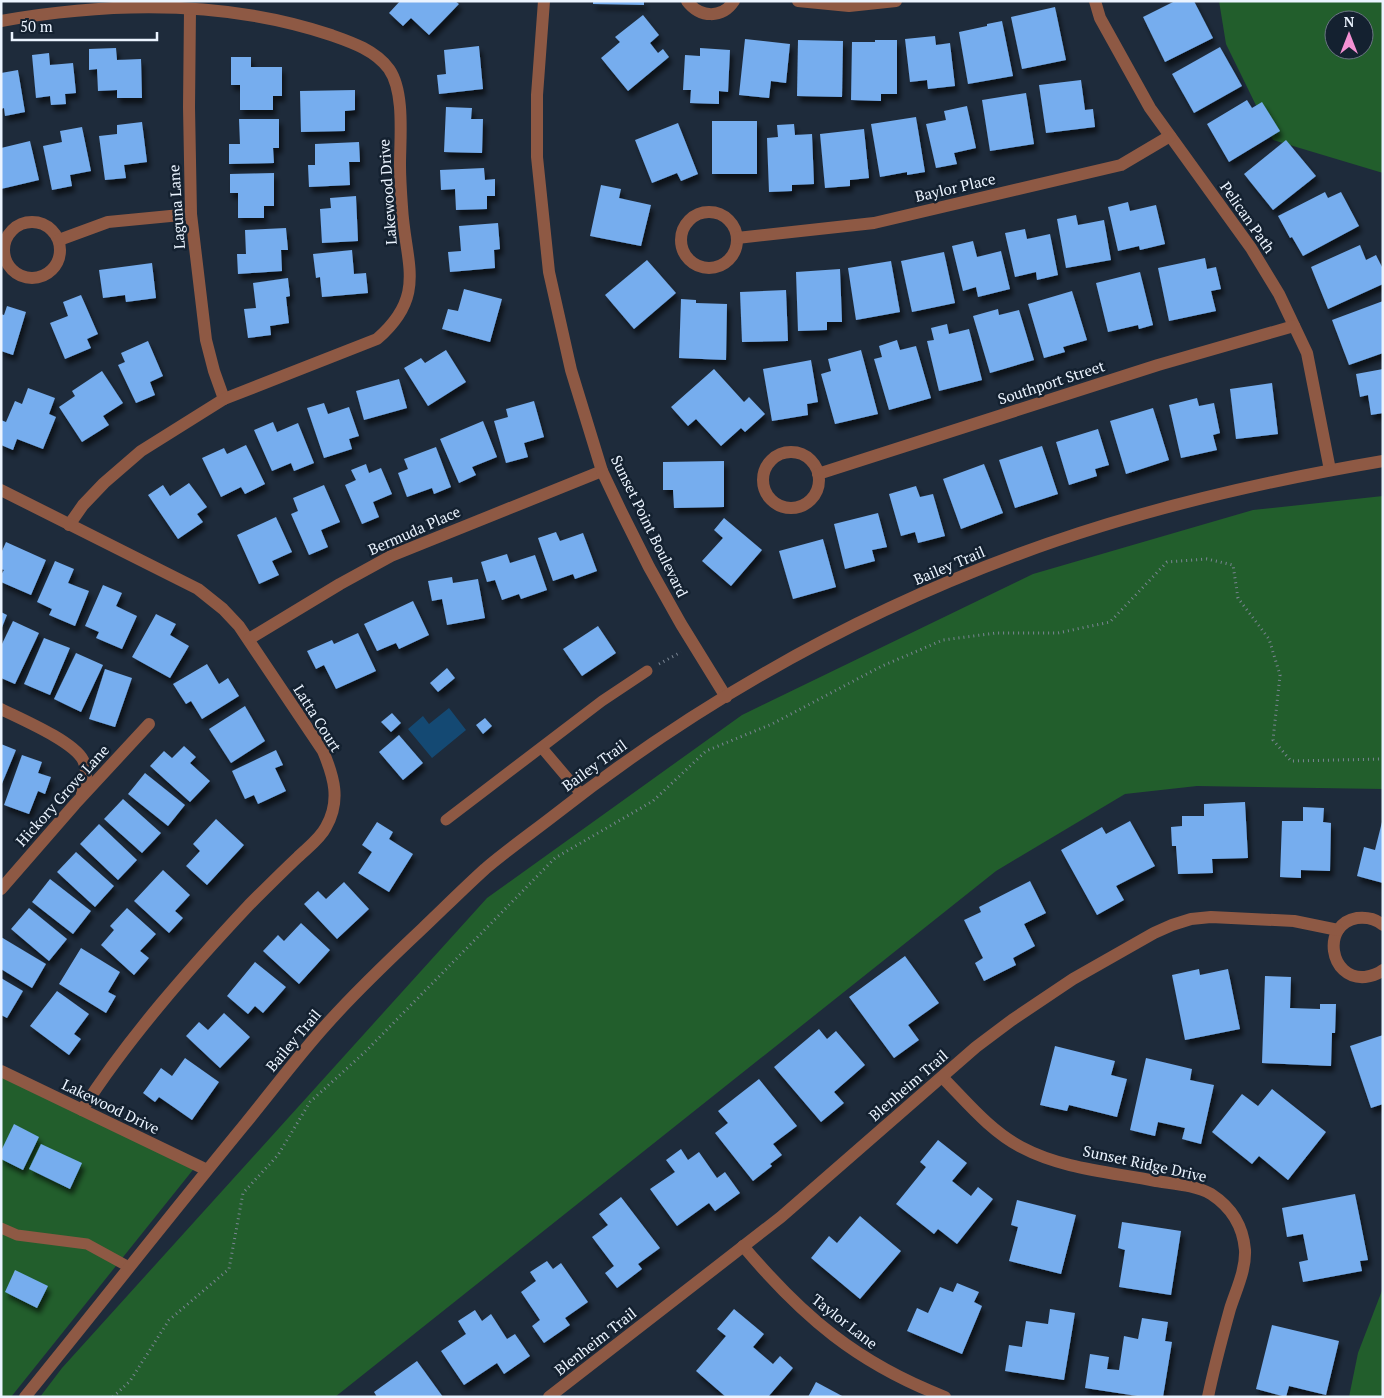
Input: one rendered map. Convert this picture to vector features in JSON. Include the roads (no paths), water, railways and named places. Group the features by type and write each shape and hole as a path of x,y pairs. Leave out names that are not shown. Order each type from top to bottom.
{"street":[{"name":"Sunset Point Boulevard","path":"544,1 537,95 537,157 549,272 570,370 602,471 648,567 726,697"},
{"path":"687,1 691,7 707,14 724,12 734,1"},
{"path":"798,1 849,6 896,1"},
{"name":"Pelican Path","path":"1095,1 1100,18 1150,108 1251,248 1279,294 1307,353 1330,470"},
{"name":"Lakewood Drive","path":"1,21 66,11 156,7 261,17 314,30 357,44 374,55 389,69 396,86 400,108 402,215 410,271 410,288 406,304 399,317 377,339 224,399 141,451 104,483 69,525"},
{"name":"Laguna Lane","path":"190,9 191,214 206,340 224,399"},
{"name":"Baylor Place","path":"737,238 874,223 1121,165 1170,136"},
{"path":"706,213 713,213 726,218 732,224 737,238 733,254 728,261 713,268 696,265 689,260 681,246 681,237 686,223 692,218 706,213"},
{"path":"59,240 108,222 141,217 191,214"},
{"path":"26,222 46,225 59,240 61,248 60,257 56,265 43,277 25,278 16,274 5,261 3,251 5,241 17,226 26,222"},
{"name":"Southport Street","path":"818,474 1158,365 1294,326"},
{"path":"789,452 804,456 815,466 818,474 819,483 812,499 796,508 787,508 770,500 762,484 769,462 775,457 789,452"},
{"name":"Bailey Trail","path":"25,1397 206,1170 327,1023 395,954 487,868 599,780 683,723 765,673 850,627 935,588 1018,554 1105,524 1214,494 1383,461"},
{"name":"Bermuda Place","path":"249,639 340,584 391,556 602,471"},
{"name":"Latta Court","path":"1,490 198,589 223,609 249,639 323,751 331,770 336,791 333,810 326,828 314,842 267,886 209,948 106,1073 82,1110"},
{"path":"1,709 53,736 77,752 84,760 86,770 86,781 82,797"},
{"name":"Hickory Grove Lane","path":"1,889 149,724"},
{"name":"Blenheim Trail","path":"549,1397 781,1217 990,1036 1073,979 1172,925 1192,919 1211,917 1294,921 1338,930"},
{"path":"1383,925 1371,918 1352,919 1338,930 1333,950 1336,961 1350,975 1371,976 1383,970"},
{"name":"Lakewood Drive","path":"1,1071 206,1170"},
{"name":"Sunset Ridge Drive","path":"942,1077 982,1118 1020,1147 1046,1158 1084,1168 1191,1187 1209,1193 1226,1205 1236,1218 1243,1235 1245,1252 1243,1269 1223,1336 1208,1397"},
{"name":"Taylor Lane","path":"744,1246 792,1300 844,1344 876,1365 945,1397"}],"lane":[{"path":"446,820 602,701 647,671"},
{"path":"542,748 581,794"},
{"path":"1,1228 16,1235 87,1244 129,1267"}],"water":[{"path":"449,708 466,730 432,758 408,729 423,716 429,724"}]}
